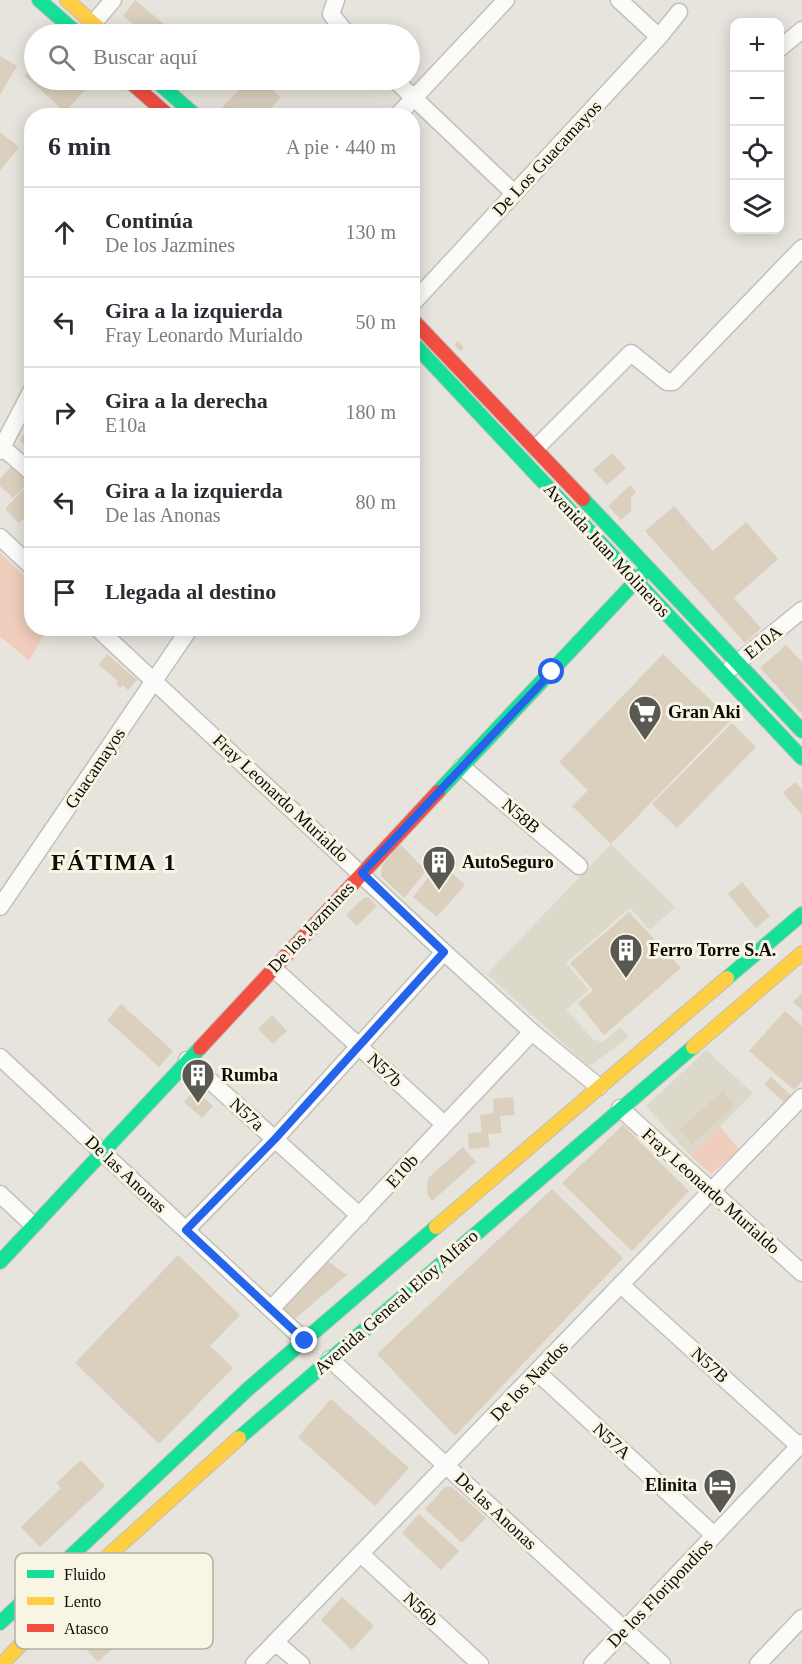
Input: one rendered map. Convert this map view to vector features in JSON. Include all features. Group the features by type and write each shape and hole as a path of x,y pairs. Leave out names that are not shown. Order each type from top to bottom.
{"street":[{"path":"39,0 67,24"},
{"path":"67,0 88,24"},
{"path":"98,24 113,0"},
{"path":"336,0 331,14 340,24"},
{"path":"420,90 506,0"},
{"path":"619,0 659,37"},
{"name":"De Los Guacamayos","path":"420,295 659,37 679,12"},
{"path":"784,45 802,30"},
{"path":"139,90 160,108"},
{"path":"166,90 187,108"},
{"path":"406,90 514,193"},
{"path":"404,108 420,90"},
{"path":"536,448 631,353 667,382 673,382 802,248"},
{"name":"Avenida Juan Molineros","path":"420,327 802,731"},
{"name":"Avenida Juan Molineros","path":"420,351 802,758"},
{"path":"24,405 1,449 24,467"},
{"path":"0,537 24,560"},
{"name":"De los Jazmines","path":"0,1262 101,1151 648,568"},
{"name":"E10A","path":"723,674 802,610"},
{"name":"Fray Leonardo Murialdo","path":"105,636 362,873 444,952 532,1032 599,1087"},
{"name":"Guacamayos","path":"0,907 185,636"},
{"name":"N58B","path":"462,767 579,866"},
{"name":"Avenida General Eloy Alfaro","path":"74,1553 240,1397 802,914"},
{"path":"186,1230 275,1139 444,952"},
{"name":"Avenida General Eloy Alfaro","path":"110,1553 330,1359 802,953"},
{"name":"N57b","path":"273,968 444,1124"},
{"name":"E10b","path":"271,1309 532,1032"},
{"name":"De las Anonas","path":"0,1057 305,1341"},
{"name":"N57a","path":"187,1060 360,1216"},
{"name":"De los Nardos","path":"254,1664 362,1555 802,1097"},
{"name":"Fray Leonardo Murialdo","path":"620,1108 710,1192 800,1266"},
{"path":"0,1194 33,1225"},
{"name":"N57B","path":"621,1285 801,1445"},
{"name":"De las Anonas","path":"330,1359 662,1664"},
{"name":"N57A","path":"537,1372 714,1535"},
{"name":"De los Floripondios","path":"592,1664 801,1445"},
{"name":"N56b","path":"362,1555 480,1664"},
{"name":"Avenida General Eloy Alfaro","path":"0,1623 15,1609"},
{"path":"758,1664 802,1618"},
{"path":"275,1642 301,1664"},
{"name":"Avenida General Eloy Alfaro","path":"5,1660 16,1649"}],"shaded area":[{"path":"0,553 24,575 24,636 43,636 29,661 0,636"},
{"name":"Ferro Torre S.A.","path":"611,844 675,907 650,930 630,908 566,963 589,990 566,1010 594,1040 603,1042 620,1027 629,1037 591,1065 586,1064 487,974"},
{"path":"706,1050 753,1093 691,1156 646,1106"},
{"path":"720,1126 739,1150 711,1174 691,1156"}],"building":[{"path":"135,0 164,24 133,24 123,16"},
{"path":"0,56 17,66 0,95"},
{"path":"41,90 85,90 69,108 61,108"},
{"path":"239,90 273,90 281,97 271,108 222,108"},
{"path":"0,132 19,147 0,171"},
{"path":"458,341 464,348 461,351 454,345"},
{"path":"612,453 626,468 607,485 593,470"},
{"path":"13,464 24,475 24,487 13,498 0,486 0,479"},
{"path":"630,485 636,492 631,497 631,511 621,520 608,506"},
{"path":"24,488 24,518 19,523 5,509"},
{"path":"674,506 713,551 746,522 778,559 734,598 761,628 745,643 645,531"},
{"path":"786,645 802,662 802,714 760,668"},
{"path":"107,654 137,680 128,690 123,685 120,688 116,683 118,681 99,665"},
{"name":"Gran Aki","path":"663,654 731,720 611,844 572,806 588,790 559,762"},
{"path":"732,723 756,747 677,828 652,804"},
{"path":"795,782 802,790 802,815 783,793"},
{"path":"400,844 426,871 404,898 381,876 382,866"},
{"name":"AutoSeguro","path":"440,862 465,885 437,917 413,897"},
{"path":"742,882 770,916 756,928 728,894"},
{"path":"368,897 377,906 357,926 346,915 363,898"},
{"name":"Ferro Torre S.A.","path":"629,912 681,968 604,1035 578,1003 593,990 570,963"},
{"path":"802,993 802,1010 793,1002"},
{"path":"121,1004 173,1051 159,1067 107,1020"},
{"path":"785,1011 802,1026 802,1081 794,1090 749,1051"},
{"path":"272,1015 287,1031 273,1044 258,1029"},
{"path":"771,1077 793,1097 787,1105 764,1084"},
{"name":"Rumba","path":"195,1090 213,1106 202,1118 184,1102"},
{"path":"723,1091 735,1105 692,1145 680,1129"},
{"path":"513,1097 515,1115 500,1116 502,1133 488,1134 490,1147 469,1149 468,1133 482,1132 480,1115 494,1113 493,1099"},
{"path":"623,1125 689,1191 632,1251 562,1183"},
{"path":"463,1147 476,1162 432,1201 427,1194 428,1178"},
{"path":"552,1189 623,1258 455,1436 377,1354"},
{"path":"178,1255 240,1315 210,1346 233,1368 159,1444 75,1363"},
{"path":"329,1262 347,1275 292,1321 277,1308"},
{"path":"331,1399 409,1468 375,1506 298,1437"},
{"path":"81,1460 105,1486 40,1547 21,1527 61,1488 56,1483"},
{"path":"445,1487 452,1487 486,1518 462,1543 425,1509"},
{"path":"419,1514 459,1551 441,1570 402,1533"},
{"path":"342,1597 374,1626 352,1650 321,1620"},
{"path":"86,1649 112,1649 98,1662"}],"traffic: fast":[{"path":"39,0 67,24"},
{"path":"166,90 187,108"},
{"path":"420,351 802,758"},
{"path":"583,499 802,731"},
{"path":"438,792 648,568"},
{"path":"727,978 802,914"},
{"path":"239,1438 693,1047"},
{"path":"0,1262 200,1048"},
{"path":"74,1553 248,1389 436,1227"},
{"path":"0,1623 15,1609"}],"traffic: slow":[{"path":"67,0 94,24"},
{"path":"693,1047 802,953"},
{"path":"436,1227 727,978"},
{"path":"111,1553 239,1438"},
{"path":"2,1664 17,1649"}],"traffic: jam":[{"path":"139,90 160,108"},
{"path":"420,327 583,499"},
{"path":"200,1048 438,792"}],"place":[{"name":"Gran Aki","path":"645,741"},
{"name":"AutoSeguro","path":"439,891"},
{"name":"Ferro Torre S.A.","path":"626,979"},
{"name":"Rumba","path":"198,1104"},
{"name":"Elinita","path":"720,1514"}],"district":[{"name":"FÁTIMA 1","path":"114,862"}],"route":[{"path":"305,1341 186,1230 275,1139 444,952 362,873 552,672"}]}
